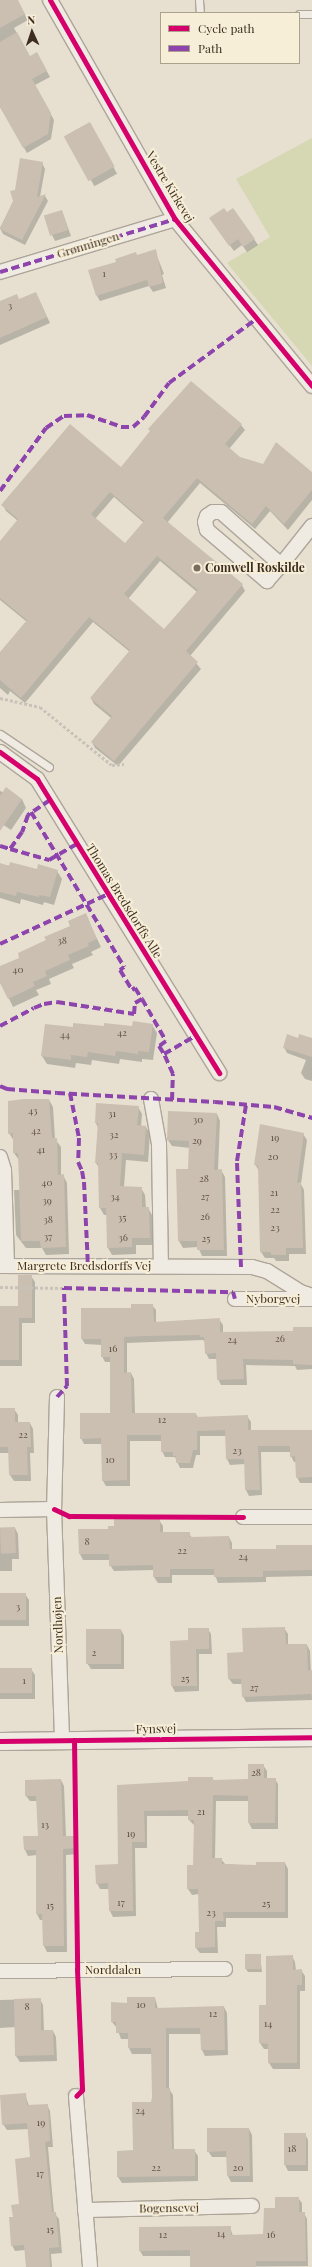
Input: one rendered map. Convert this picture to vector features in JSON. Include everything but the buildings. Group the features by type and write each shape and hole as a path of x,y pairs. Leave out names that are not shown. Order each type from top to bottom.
{"street":[{"name":"Vestre Kirkevej","path":"50,0 176,219 312,386"},
{"name":"Grønningen","path":"0,272 176,219"},
{"path":"281,565 221,512 213,512 207,516 205,522 207,530 267,581 281,565 312,526"},
{"name":"Thomas Bredsdorffs Alle","path":"0,752 37,778 219,1073"},
{"name":"Margrete Bredsdorffs Vej","path":"151,1100 159,1144 161,1266"},
{"name":"Margrete Bredsdorffs Vej","path":"0,1157 4,1170 4,1266 252,1267 267,1272 300,1292 312,1296"},
{"name":"Nyborgvej","path":"235,1299 312,1299"},
{"name":"Nordhøjen","path":"57,1397 54,1509 62,1740"},
{"path":"0,1510 54,1509"},
{"path":"243,1517 312,1517"},
{"name":"Fynsvej","path":"0,1741 312,1737"},
{"name":"Norddalen","path":"0,1971 225,1969"},
{"path":"76,2096 90,2267"},
{"name":"Bogensevej","path":"85,2210 252,2206"}],"lane":[{"path":"199,0 200,12"},
{"path":"300,14 312,14"},
{"path":"0,734 49,767"}],"path":[{"path":"0,698 40,707 112,765 124,764"},
{"path":"0,1287 64,1288"}],"green space":[{"path":"312,138 312,366 227,263 270,237 236,179"}],"marked path":[{"path":"0,272 175,219"},
{"path":"0,491 46,428 64,416 87,415 121,427 133,427 144,417 169,383 256,319"},
{"path":"50,800 28,815 22,832 10,849 49,860 77,844"},
{"path":"31,812 124,967 120,970 132,990 135,988 142,999"},
{"path":"0,846 10,849"},
{"path":"0,944 108,894"},
{"path":"0,1026 44,1004 57,1002 134,1014 135,1003 142,999 166,1041 159,1046 164,1054"},
{"path":"172,1100 173,1074 164,1054 195,1036"},
{"path":"0,1086 7,1089 57,1093 274,1107 312,1118"},
{"path":"70,1093 79,1138 78,1162 82,1171 84,1182 88,1266"},
{"path":"241,1267 237,1161 246,1105"},
{"path":"57,1397 67,1386 64,1288 233,1292 235,1299"}],"cycle path":[{"path":"50,0 175,219 312,386"},
{"path":"0,752 37,779 219,1073"},
{"path":"54,1509 69,1516 243,1517"},
{"path":"0,1741 312,1737"},
{"path":"74,1740 77,1969 82,2090 76,2096"}],"place":[{"name":"Comwell Roskilde","path":"197,568"}]}
